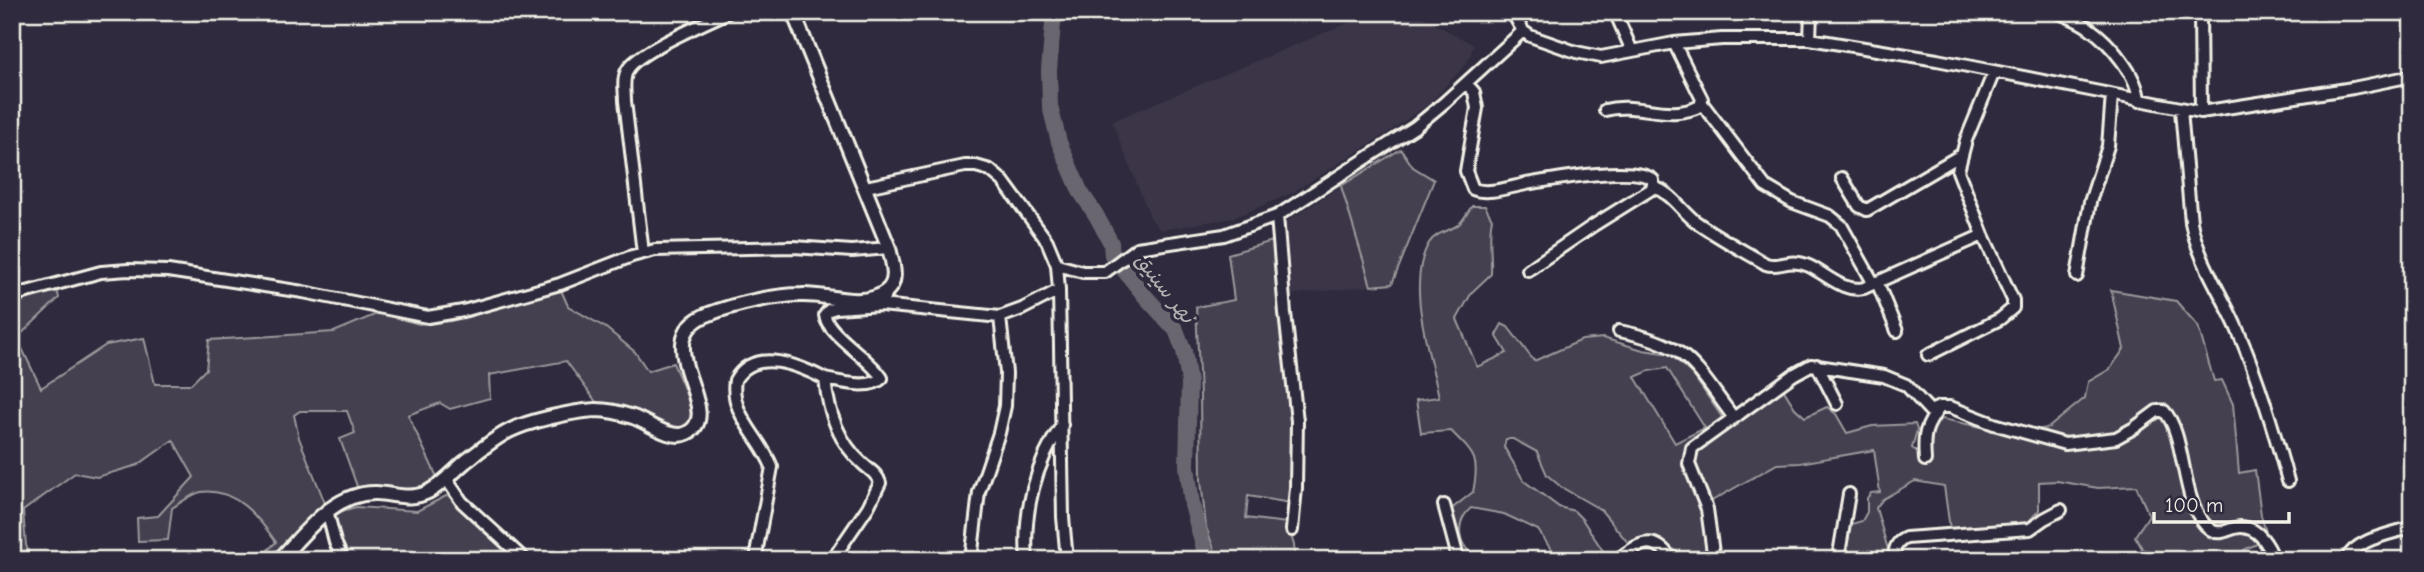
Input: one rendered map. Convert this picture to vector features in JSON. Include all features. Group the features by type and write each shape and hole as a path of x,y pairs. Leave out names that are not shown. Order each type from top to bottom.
{"main road":[{"path":"279,560 327,510 344,500 377,493 413,497 427,492 447,480 463,463 512,429 576,412 607,411 633,417 672,434 684,434 692,429 699,418 683,358 683,340 691,325 700,318 720,310 786,296 811,295 864,300 872,299 888,290 894,274 889,248 793,12"}],"street":[{"path":"643,253 624,76 629,66 648,53 728,12"},
{"path":"1512,12 1523,31 1538,40 1591,56 1611,56 1674,43 1722,38 1810,39 1883,50 2201,112 2412,76"},
{"path":"1615,12 1632,51"},
{"path":"1810,39 1811,12"},
{"path":"2058,12 2088,27 2099,36 2134,78 2138,101"},
{"path":"2200,12 2201,112"},
{"path":"1057,265 1094,273 1111,269 1137,248 1224,234 1277,216 1415,127 1523,31"},
{"path":"1674,43 1702,103 1765,186 1792,202 1830,216 1841,225 1876,283 1897,331"},
{"path":"1928,355 2000,319 2013,308 2013,300 1960,178 1961,155 1994,72"},
{"path":"1466,83 1476,98 1477,108 1466,171 1473,189 1491,190 1618,173 1646,175 1653,180 1653,187"},
{"path":"2077,276 2090,202 2108,146 2112,95"},
{"path":"1605,110 1628,107 1651,112 1669,112 1694,109 1702,103"},
{"path":"2181,110 2191,222 2195,239 2238,329 2288,481"},
{"path":"1842,178 1859,206 1867,210 1961,155"},
{"path":"866,187 965,166 990,170 1003,181 1024,207 1047,241 1057,265 1059,290 1067,560"},
{"path":"1528,270 1653,187"},
{"path":"1653,187 1666,193 1694,220 1766,264 1774,266 1788,261 1808,265 1850,289 1864,289 1983,235"},
{"path":"1277,216 1297,421 1292,530"},
{"path":"12,296 101,272 168,271 303,292 428,317 441,317 560,284 654,250 794,247 852,251 889,248"},
{"path":"881,305 888,290"},
{"path":"757,560 772,467 735,398 735,380 746,368 771,361 791,364 825,379 856,384 876,383 882,376 829,327 825,319 827,312 832,309 881,305 1000,317 1059,290"},
{"path":"971,560 979,492 999,433 1004,406 1006,373 1000,317"},
{"path":"1619,331 1649,337 1672,346 1695,365 1734,418"},
{"path":"1714,560 1707,509 1692,474 1689,456 1692,448 1811,365 1884,376 1906,385 1930,411 1950,407 1994,424 2065,444 2116,438 2157,411 2164,411 2170,416 2183,470 2199,514 2211,529 2222,533 2241,527 2253,530 2263,538 2274,560"},
{"path":"1817,365 1837,404"},
{"path":"825,379 827,400 841,437 862,464 877,476 880,483 868,507 832,560"},
{"path":"1925,460 1923,438 1929,422 1940,407"},
{"path":"1027,560 1026,526 1035,483 1046,452 1062,425"},
{"path":"447,480 463,502 525,560"},
{"path":"1838,560 1849,495"},
{"path":"1444,505 1456,550 1455,560"},
{"path":"327,510 335,542 343,560"},
{"path":"1894,560 1895,548 1906,538 2031,529 2061,510"},
{"path":"2346,560 2350,552 2360,545 2412,527"},
{"path":"1617,560 1644,543 1663,548 1672,560"}],"shaded area":[{"path":"1375,12 1413,12 1474,45 1467,63 1430,103 1292,193 1233,218 1160,230 1150,217 1112,121"},
{"path":"1401,149 1413,167 1434,180 1392,284 1371,286 1341,186"},
{"path":"1341,186 1371,286 1288,295 1280,226"},
{"path":"1472,206 1485,206 1492,219 1491,274 1472,292 1457,319 1477,367 1507,353 1496,335 1502,324 1508,327 1534,361 1582,340 1603,338 1643,350 1670,354 1693,375 1730,425 1783,389 1795,408 1805,417 1827,407 1836,414 1847,433 1872,426 1915,424 1917,430 1912,448 1920,453 1928,439 1932,423 1937,418 2011,433 2048,428 2085,398 2088,382 2110,369 2124,349 2111,290 2176,301 2198,326 2214,381 2222,380 2233,404 2239,473 2255,470 2261,515 2268,539 2244,550 2242,560 2175,560 2176,555 2143,550 2135,536 2149,515 2136,486 2098,488 2057,481 2039,482 2039,510 2024,527 1950,529 1944,486 1915,481 1883,499 1876,508 1891,560 1833,560 1845,526 1862,521 1867,512 1867,498 1871,493 1880,492 1874,450 1800,463 1777,464 1703,506 1711,560 1679,560 1669,546 1650,539 1610,560 1630,545 1601,510 1561,487 1547,475 1537,452 1513,439 1506,439 1504,447 1524,481 1559,507 1574,511 1609,560 1553,560 1554,554 1538,530 1504,514 1471,508 1461,523 1461,538 1470,552 1486,560 1462,560 1449,511 1473,492 1475,464 1466,446 1451,431 1421,433 1416,400 1439,397 1422,319 1419,278 1422,259 1429,243 1441,233 1457,226","holes":["1667,368 1705,428 1675,443 1635,377"]},
{"path":"1276,240 1294,414 1291,503 1248,496 1246,518 1287,523 1294,545 1295,560 1218,560 1206,527 1201,480 1196,307 1234,300 1228,254"},
{"path":"57,290 59,298 17,338 41,388 106,345 144,338 155,384 191,384 206,369 209,340 334,332 379,313 419,324 451,321 561,290 568,306 606,328 635,352 648,371 673,363 686,393 691,415 689,423 683,428 672,429 599,406 566,361 489,375 490,398 450,409 440,403 408,415 438,479 418,491 358,489 340,439 355,433 347,411 300,411 294,415 299,438 325,503 269,560 258,560 276,542 262,523 235,499 213,492 197,493 172,508 168,540 138,541 137,518 158,516 194,477 173,440 138,465 97,477 75,473 23,511 26,545 31,560 12,560 12,304"},
{"path":"448,495 515,560 346,560 337,539 332,514 356,507 417,511"}],"waterway":[{"name":"نهر سينيق","path":"1054,12 1049,70 1050,106 1059,142 1080,191 1111,243 1112,255 1176,330 1184,351 1189,382 1187,466 1192,505 1207,560"}]}
